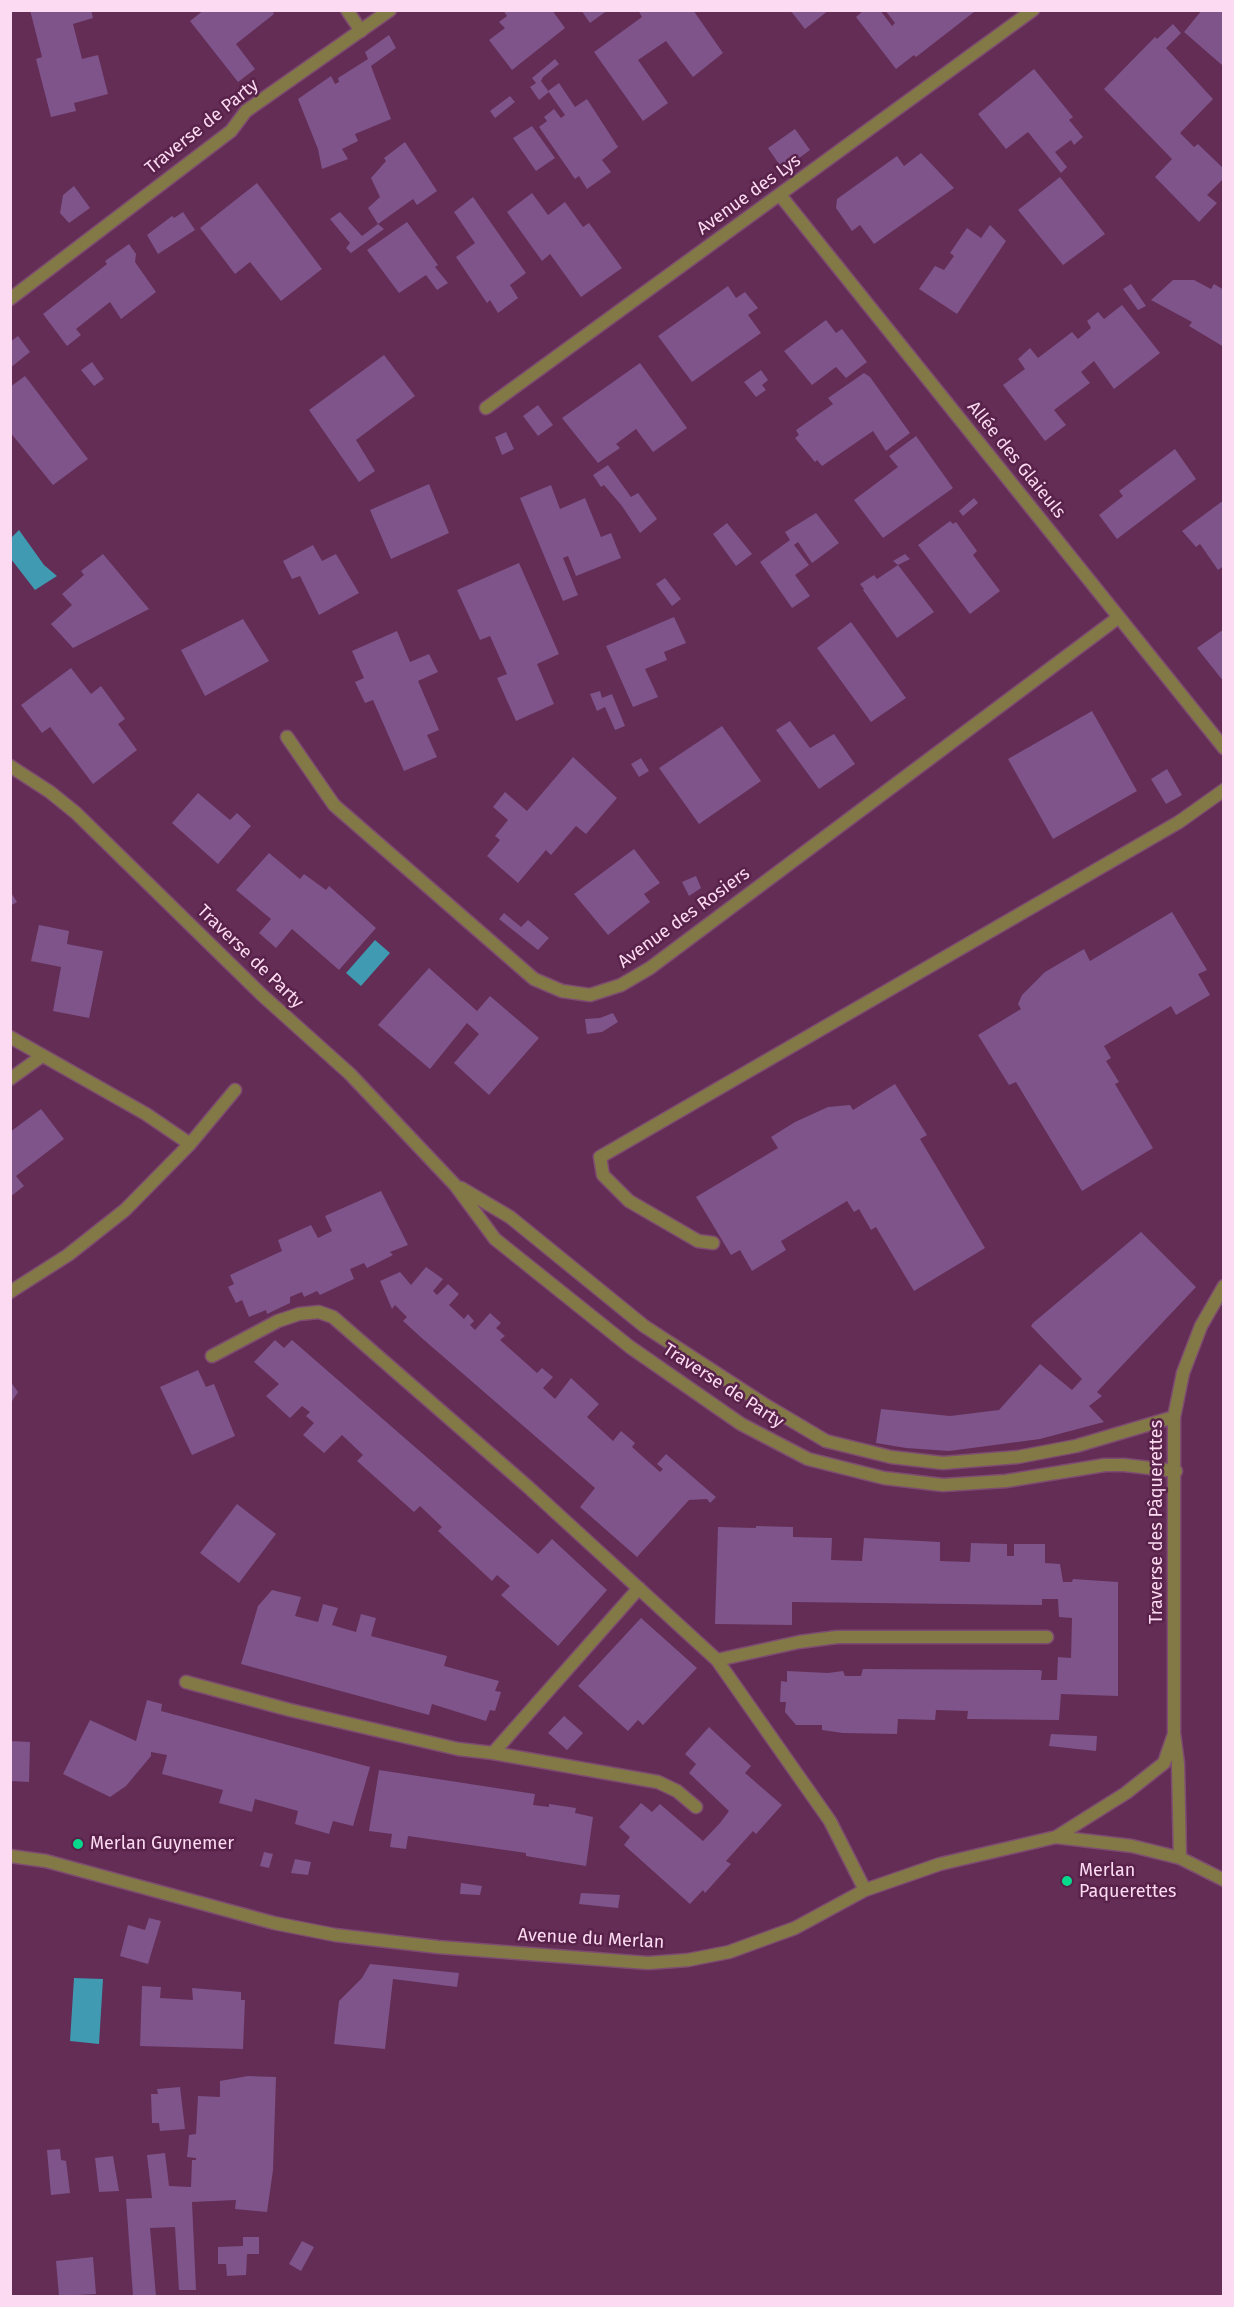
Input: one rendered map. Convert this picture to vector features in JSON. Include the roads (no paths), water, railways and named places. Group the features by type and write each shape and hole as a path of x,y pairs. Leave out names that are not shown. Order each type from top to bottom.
{"street":[{"path":"347,10 361,31"},
{"name":"Traverse de Party","path":"10,299 231,131 246,111 390,10"},
{"name":"Avenue des Lys","path":"486,408 1033,10"},
{"name":"Allée des Glaieuls","path":"780,195 1224,748"},
{"name":"Avenue des Rosiers","path":"287,737 334,805 534,979 561,991 590,995 621,986 650,968 1119,617"},
{"name":"Traverse de Party","path":"10,766 50,792 76,813 262,995 350,1074 455,1185 495,1239 630,1347 741,1424 808,1459 884,1478 943,1485 1006,1481 1105,1465 1124,1464 1176,1471"},
{"path":"712,1243 698,1241 629,1201 603,1175 600,1157 1179,822 1224,790"},
{"path":"10,1037 146,1114 190,1144"},
{"path":"10,1079 42,1056"},
{"path":"10,1292 68,1255 125,1210 190,1144 235,1090"},
{"name":"Traverse de Party","path":"455,1185 510,1218 644,1326 767,1406 826,1441 891,1457 943,1463 1018,1457 1076,1446 1174,1417"},
{"name":"Traverse des Pâquerettes","path":"1174,1733 1176,1471 1174,1417 1182,1373 1201,1326 1224,1286"},
{"path":"212,1356 278,1321 299,1314 319,1312 333,1317 527,1486 717,1659 830,1821 865,1890"},
{"path":"493,1753 639,1588"},
{"path":"717,1659 799,1641 837,1637 1047,1637"},
{"path":"186,1682 290,1710 458,1749 658,1782 677,1791 696,1807"},
{"path":"1056,1837 1126,1793 1164,1763 1174,1733"},
{"path":"1174,1733 1178,1764 1180,1858"},
{"name":"Avenue du Merlan","path":"10,1856 46,1862 274,1923 335,1935 438,1947 648,1963 688,1960 729,1952 795,1928 865,1890 940,1863 1056,1837 1132,1846 1180,1858 1224,1880"}],"water":[{"path":"19,530 44,565 57,576 35,590 11,559 11,538"},
{"path":"375,940 390,953 361,986 346,973"},
{"path":"74,1978 103,1979 99,2044 70,2041"}],"place":[{"name":"Merlan Guynemer","path":"78,1844"},
{"name":"Merlan Paquerettes","path":"1067,1881"}]}
